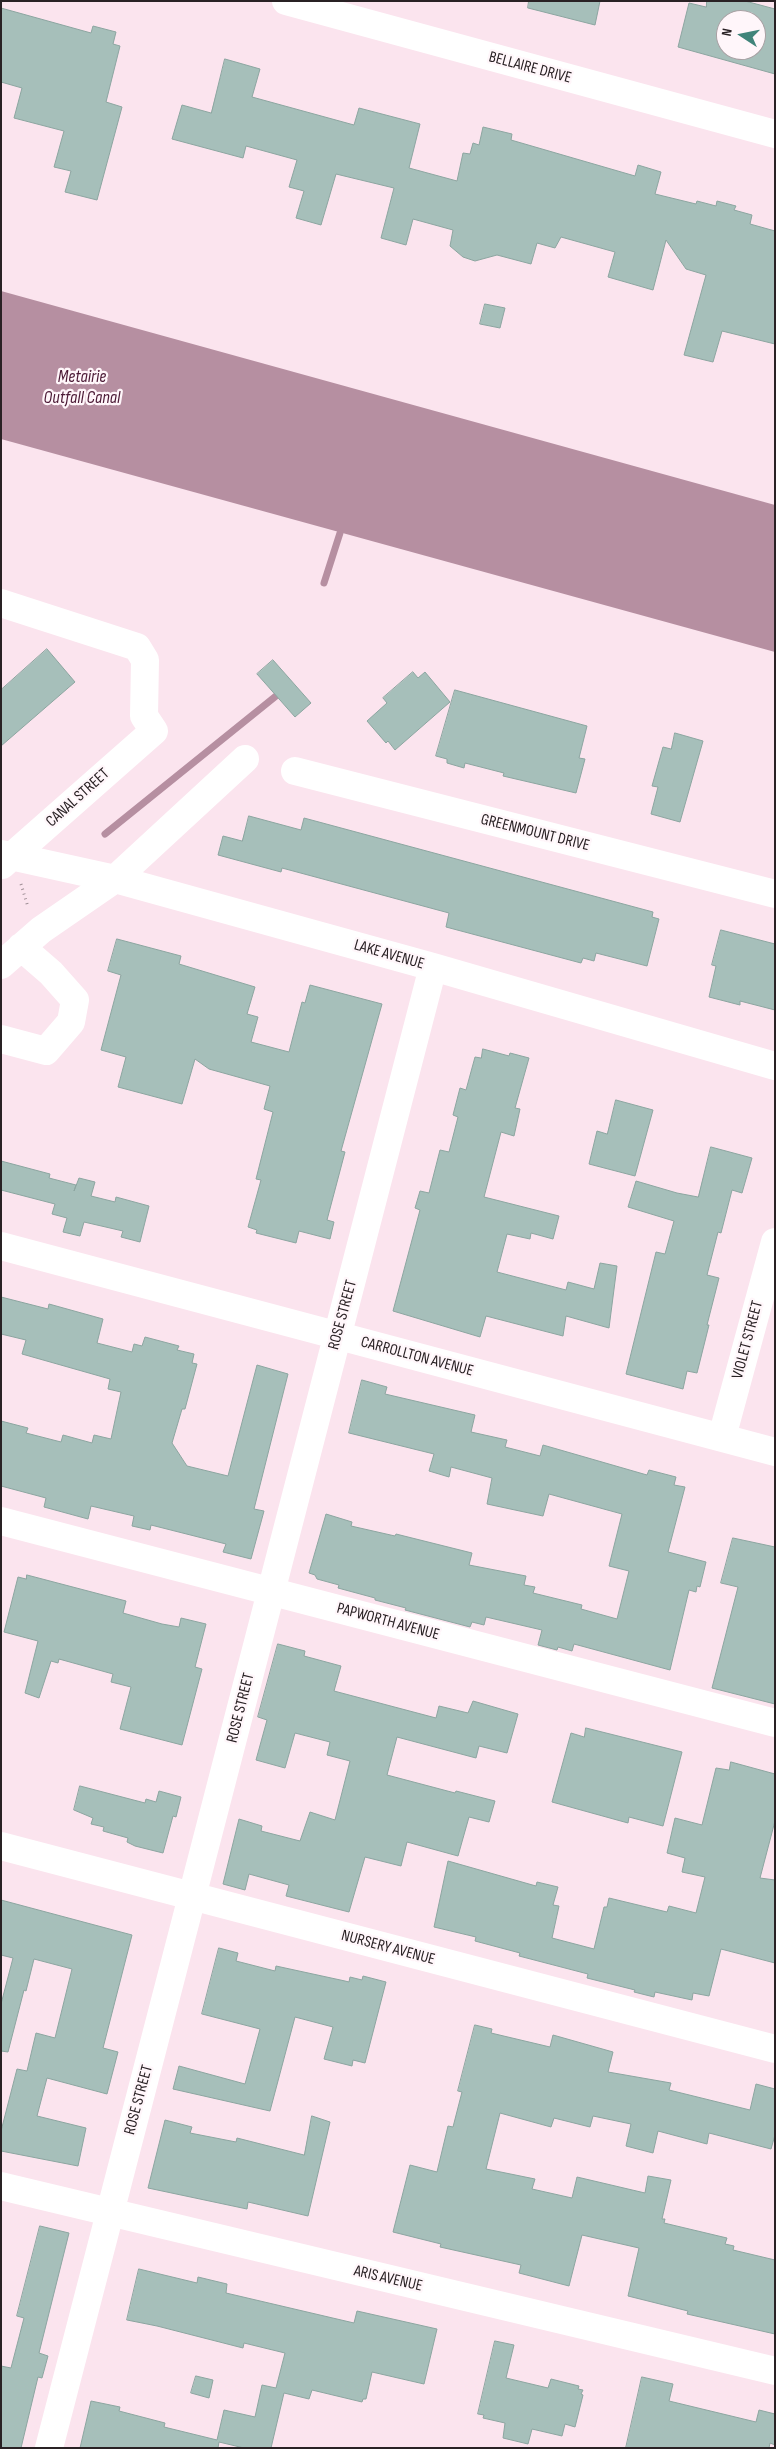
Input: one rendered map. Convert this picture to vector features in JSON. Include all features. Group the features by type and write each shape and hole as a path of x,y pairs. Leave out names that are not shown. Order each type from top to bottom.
{"street":[{"name":"BELLAIRE DRIVE","path":"286,1 775,134"},
{"name":"CANAL STREET","path":"1,603 137,648 145,660 144,716 154,731 5,859"},
{"path":"1,965 41,930 114,879 245,759"},
{"name":"GREENMOUNT DRIVE","path":"295,771 775,894"},
{"name":"LAKE AVENUE","path":"5,859 114,879 433,967 775,1066"},
{"path":"1,1039 46,1051 70,1022 75,1000 51,973 21,947"},
{"name":"ROSE STREET","path":"49,2448 433,967"},
{"name":"VIOLET STREET","path":"722,1438 775,1242"},
{"name":"CARROLLTON AVENUE","path":"1,1246 775,1452"},
{"name":"PAPWORTH AVENUE","path":"1,1521 775,1723"},
{"name":"NURSERY AVENUE","path":"1,1846 775,2050"},
{"name":"ARIS AVENUE","path":"1,2186 775,2371"}],"water":[{"name":"Metairie Outfall Canal","path":"1,291 775,505 775,652 1,439"}],"building":[{"path":"529,1 600,1 595,25 528,8"},
{"path":"707,1 745,1 775,9 775,74 725,60 766,60 766,10 716,10 716,58 678,47 689,3 706,7"},
{"path":"1,8 91,33 93,26 116,32 113,44 120,46 106,102 122,107 97,200 65,192 71,171 54,167 64,131 14,118 22,88 1,82"},
{"path":"225,59 260,69 252,97 354,125 359,108 420,124 409,168 457,181 463,153 470,154 473,143 479,145 483,127 512,134 511,140 635,176 638,165 661,172 655,194 696,204 697,201 716,206 717,201 736,206 734,210 752,215 750,224 775,231 775,344 722,331 713,362 684,355 706,275 686,269 666,240 653,290 608,277 615,252 561,237 555,248 537,243 531,264 497,255 475,261 463,257 450,246 453,230 413,219 406,245 381,238 394,188 336,174 321,225 296,218 304,191 289,187 297,160 246,146 243,158 172,139 182,105 211,113"},
{"path":"485,304 505,308 500,328 480,324"},
{"path":"47,649 75,682 1,746 1,690"},
{"path":"273,660 311,703 295,717 257,674"},
{"path":"413,672 418,678 425,672 450,702 395,750 388,741 386,743 367,721 387,703 383,698"},
{"path":"455,690 587,726 579,758 585,759 576,793 503,776 504,773 465,763 464,768 447,763 447,759 436,756"},
{"path":"675,733 703,741 680,822 651,814 658,787 652,786 663,747 671,749"},
{"path":"249,816 301,830 304,818 653,912 652,917 659,919 647,966 596,953 594,961 583,958 581,963 446,927 449,913 282,868 281,872 218,855 223,836 242,841"},
{"path":"721,930 775,944 775,1010 740,1001 740,1005 709,997 716,966 712,965"},
{"path":"117,939 181,956 179,964 255,987 247,1014 258,1017 251,1042 289,1052 302,1002 305,1003 310,985 382,1004 341,1151 345,1152 327,1220 334,1222 330,1239 299,1231 296,1243 256,1233 257,1230 248,1227 261,1180 256,1179 273,1112 264,1109 270,1086 209,1069 195,1059 182,1104 118,1087 126,1057 101,1050 121,975 108,971"},
{"path":"483,1049 509,1056 510,1053 529,1058 515,1108 520,1109 514,1136 501,1132 484,1197 559,1216 553,1239 531,1233 530,1239 507,1234 497,1272 566,1290 568,1282 594,1289 600,1263 617,1266 609,1328 566,1316 563,1336 486,1316 480,1337 393,1311 420,1210 415,1208 420,1191 429,1193 440,1150 449,1152 458,1117 453,1115 460,1088 466,1090 475,1057 481,1058"},
{"path":"616,1100 653,1110 635,1176 589,1164 597,1131 607,1134"},
{"path":"711,1147 752,1158 742,1193 732,1190 721,1233 718,1232 707,1275 719,1278 707,1325 709,1325 697,1373 687,1371 683,1389 626,1374 656,1252 665,1254 674,1221 628,1207 636,1181 698,1197"},
{"path":"1,1161 50,1174 49,1178 76,1185 74,1191 79,1178 95,1182 91,1196 115,1202 116,1197 149,1206 140,1242 121,1237 123,1231 84,1222 80,1236 63,1232 67,1218 52,1214 55,1204 1,1190"},
{"path":"1,1297 48,1309 49,1304 103,1319 97,1343 132,1352 134,1344 142,1346 145,1337 179,1346 177,1350 194,1354 192,1363 197,1364 185,1409 182,1409 172,1443 187,1466 228,1476 257,1365 288,1374 254,1509 264,1511 251,1559 223,1552 226,1544 151,1525 150,1530 132,1526 134,1516 91,1506 88,1519 44,1507 46,1498 1,1486 1,1421 28,1428 26,1433 61,1442 63,1435 92,1443 94,1435 111,1439 121,1392 108,1389 110,1379 22,1354 26,1340 1,1334"},
{"path":"362,1380 387,1387 385,1394 475,1415 471,1432 507,1440 505,1447 540,1456 543,1445 647,1475 649,1470 676,1477 674,1485 685,1487 668,1552 706,1562 700,1587 697,1586 696,1592 689,1590 670,1670 574,1644 572,1651 558,1647 557,1650 538,1645 542,1630 486,1617 484,1625 472,1622 470,1627 405,1610 406,1608 338,1588 339,1585 317,1579 315,1575 309,1573 326,1514 352,1522 351,1526 395,1536 396,1534 472,1553 469,1565 526,1576 524,1585 535,1587 533,1593 582,1605 581,1609 617,1619 629,1571 609,1566 622,1514 549,1494 543,1516 487,1504 492,1478 451,1467 449,1477 429,1471 434,1454 349,1433"},
{"path":"733,1538 775,1547 775,1704 712,1688 738,1587 721,1583"},
{"path":"27,1575 126,1601 123,1613 162,1624 179,1627 181,1618 206,1624 195,1667 202,1669 182,1745 120,1729 131,1687 111,1682 113,1674 59,1659 58,1663 51,1661 39,1698 25,1693 38,1641 4,1632 18,1577 26,1579"},
{"path":"278,1644 305,1651 304,1656 341,1666 334,1691 436,1718 439,1706 468,1713 473,1701 518,1714 507,1753 479,1746 476,1758 397,1737 387,1775 455,1793 456,1791 495,1801 489,1822 469,1817 458,1856 407,1842 401,1866 365,1857 349,1912 286,1896 289,1885 249,1874 245,1890 223,1884 239,1819 262,1826 261,1831 300,1841 310,1812 335,1820 350,1761 327,1755 330,1742 295,1733 285,1768 256,1760 267,1720 258,1717"},
{"path":"586,1728 682,1752 663,1826 629,1817 628,1823 552,1802 571,1733 584,1737"},
{"path":"731,1762 775,1774 775,1821 760,1878 775,1880 775,1963 721,1949 709,1996 693,1993 692,2000 655,1992 654,1997 634,1992 635,1990 587,1978 588,1974 519,1956 520,1953 475,1941 476,1937 434,1927 448,1861 536,1886 537,1882 558,1887 553,1905 559,1906 552,1938 594,1949 604,1907 607,1907 609,1898 667,1912 669,1906 696,1913 705,1877 682,1872 685,1858 667,1853 675,1818 702,1825 716,1768 729,1770"},
{"path":"80,1786 145,1803 146,1799 156,1802 159,1791 181,1797 176,1817 173,1816 163,1853 135,1846 127,1842 128,1838 103,1831 104,1827 91,1824 93,1818 74,1810"},
{"path":"1,1900 132,1935 103,2048 118,2052 107,2094 47,2078 37,2116 86,2128 78,2166 1,2151 1,2131 17,2069 27,2071 36,2033 55,2038 72,1969 34,1959 8,2052 1,2051 1,2004 13,1958 1,1955"},
{"path":"219,1948 238,1953 236,1961 275,1971 276,1966 349,1982 350,1977 362,1980 363,1976 386,1982 365,2063 353,2060 352,2066 324,2059 333,2027 295,2017 270,2111 173,2089 179,2066 245,2084 260,2029 202,2014"},
{"path":"475,2025 492,2029 491,2033 550,2047 553,2035 613,2052 608,2072 671,2083 669,2090 750,2110 756,2084 775,2089 775,2135 771,2149 709,2133 707,2144 658,2131 653,2153 626,2146 631,2124 593,2116 590,2127 554,2118 551,2127 500,2113 486,2169 535,2179 532,2189 572,2198 577,2177 645,2193 648,2176 671,2180 662,2219 665,2219 664,2223 727,2238 725,2244 734,2246 733,2250 775,2260 775,2334 687,2314 688,2311 628,2296 639,2248 582,2235 569,2286 519,2273 521,2265 440,2247 441,2244 393,2232 410,2165 437,2172 448,2126 453,2127 462,2092 458,2091"},
{"path":"312,2116 330,2122 308,2216 248,2202 247,2209 148,2188 165,2120 192,2127 190,2133 236,2142 237,2138 304,2155"},
{"path":"40,2226 69,2233 39,2353 48,2356 42,2378 38,2377 21,2448 1,2448 1,2366 11,2368 24,2318 17,2316"},
{"path":"139,2269 197,2283 198,2277 227,2284 226,2293 354,2323 357,2311 437,2329 424,2384 372,2372 366,2399 363,2399 362,2402 312,2390 309,2399 284,2393 271,2448 244,2448 219,2442 218,2448 80,2448 91,2401 120,2407 119,2411 165,2423 164,2427 217,2440 224,2410 255,2417 262,2385 276,2388 285,2353 244,2343 243,2348 127,2320"},
{"path":"495,2341 514,2345 506,2378 548,2388 551,2379 579,2386 578,2389 583,2390 575,2427 565,2424 562,2436 532,2429 528,2444 503,2438 505,2423 483,2418 484,2415 478,2414"},
{"path":"196,2376 213,2380 209,2398 191,2393"},
{"path":"642,2377 673,2384 669,2401 756,2422 759,2410 775,2414 775,2445 770,2443 769,2448 626,2448"}],"waterway":[{"path":"324,583 340,533"},
{"path":"105,834 276,696"}]}
